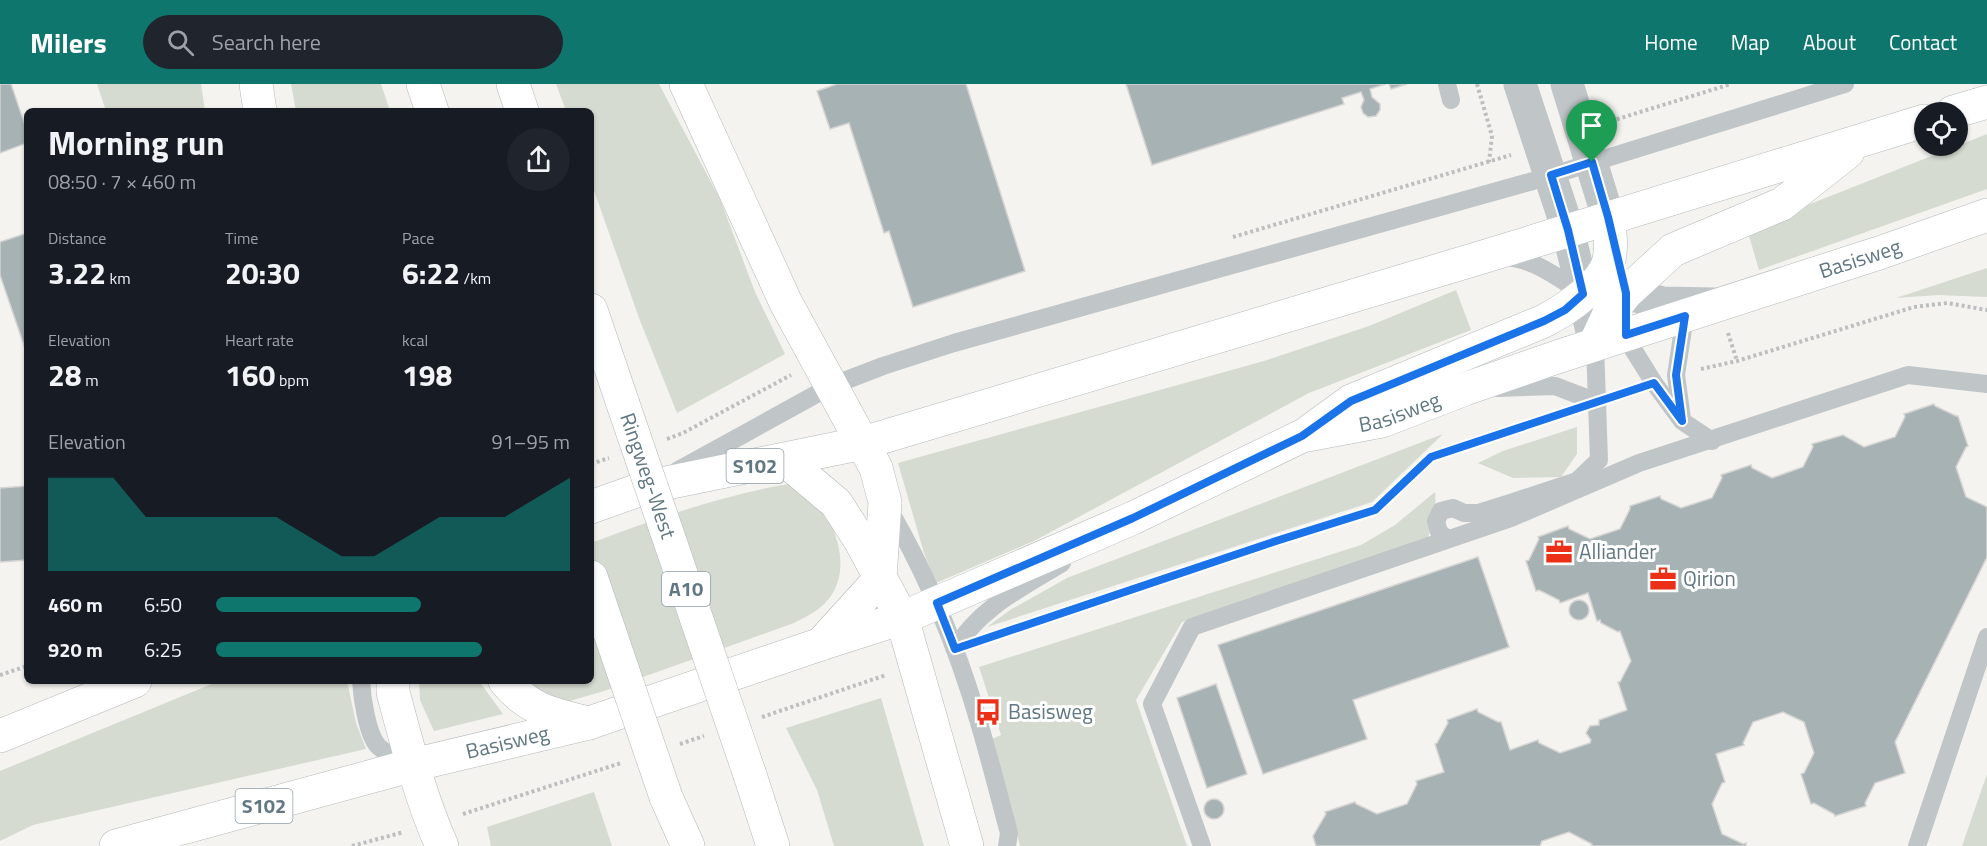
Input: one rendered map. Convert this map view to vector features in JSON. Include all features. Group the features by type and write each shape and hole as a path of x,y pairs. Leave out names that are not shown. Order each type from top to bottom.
{"main road":[{"path":"256,84 260,108"},
{"path":"423,84 431,108"},
{"path":"513,84 521,108"},
{"path":"686,84 786,303 876,468 885,502 880,579 821,644"},
{"path":"1968,108 1987,102"},
{"name":"S102","path":"594,506 647,487 862,443 1486,256 1914,124"},
{"path":"1302,436 1351,401 1544,321 1565,310 1607,309 1673,250 1782,204 1864,140"},
{"name":"Basisweg","path":"413,765 589,723 902,618 1133,518 1302,436 1382,421 1465,389 1607,309 1685,316 1987,215"},
{"path":"1607,309 1611,243 1608,217"},
{"name":"Ringweg-West","path":"594,319 773,846"},
{"path":"785,460 836,503 860,540 902,618 967,846"},
{"path":"594,587 666,798 680,846"},
{"path":"0,736 128,684"},
{"path":"393,684 393,692 413,765 437,835"},
{"path":"507,684 513,691 543,712 589,723"},
{"name":"S102","path":"116,846 413,765"},
{"path":"666,798 688,846"}],"street":[{"path":"1520,84 1568,230 1607,309 1662,303 1719,304"},
{"path":"1567,84 1608,217"}],"lane":[{"path":"647,487 831,386 882,366 954,343 1551,175 1845,84"},
{"path":"1486,256 1515,257 1543,268 1607,309 1654,383 1682,421 1712,441"},
{"path":"1446,538 1439,532 1436,521 1441,511 1453,508 1464,513 1478,513 1577,481 1599,460 1597,402 1607,309"},
{"path":"1682,421 1676,375 1685,316"},
{"path":"1202,846 1152,704 1192,627 1446,538 1511,518 1639,463 1908,375 1987,384"},
{"path":"1465,389 1555,386 1597,402"},
{"path":"885,502 912,548 955,649 969,689 1009,833 1007,846"},
{"path":"955,649 965,633 980,617 1000,602 1133,518"},
{"path":"1917,846 1987,637"},
{"path":"361,684 366,713 378,746 413,765"}],"path":[{"path":"1477,84 1492,136 1489,162"},
{"path":"1676,375 1737,361 1914,307 1947,303 1987,310"},
{"path":"955,649 1375,510 1431,457 1597,402"},
{"path":"760,717 915,666"},
{"path":"0,675 24,667"},
{"path":"671,747 704,736"},
{"path":"352,846 437,835 626,761"}],"shaded area":[{"path":"97,84 201,84 205,108 105,108"},
{"path":"291,84 381,84 389,108 295,108"},
{"path":"556,84 659,84 720,199 755,292 785,354 677,413 639,318 594,190 594,108 565,108"},
{"path":"1987,134 1987,189 1759,270 1747,229 1931,156 1968,156 1968,142"},
{"path":"1987,268 1987,297 1938,295 1896,298"},
{"path":"1456,290 1471,330 1309,393 1034,541 936,583 924,553 898,463 1264,361 1369,326"},
{"path":"1577,427 1577,454 1561,477 1513,478 1478,463 1503,451"},
{"path":"1443,434 1372,502 987,627 1010,610 1067,578"},
{"path":"789,484 807,494 818,505 833,529 838,543 840,570 831,596 819,608 794,623 604,691 566,702 554,701 530,684 594,684 594,542 714,501"},
{"path":"1435,492 1436,509 1428,538 1182,622 1136,700 1187,846 1020,846 992,739 1001,735 979,667 1361,545 1395,525"},
{"path":"212,684 348,684 356,723 366,749 33,825 0,841 0,771"},
{"path":"419,684 481,684 503,714 434,731 420,700"},
{"path":"881,698 924,846 834,846 817,790 786,728"},
{"path":"1987,774 1987,846 1962,846"},
{"path":"594,792 612,846 491,846 487,827"}],"building":[{"path":"0,84 11,84 24,122 24,144 0,153"},
{"path":"837,84 966,84 1025,271 913,307 889,231 884,233 849,123 830,129 817,91"},
{"path":"1126,84 1386,84 1370,89 1372,97 1380,104 1380,110 1376,116 1368,117 1363,113 1361,107 1364,100 1361,92 1342,98 1344,104 1152,165"},
{"path":"1389,84 1407,84 1391,89"},
{"path":"24,234 24,345 0,275 0,242"},
{"path":"1934,404 1958,416 1968,446 1956,467 1966,497 1987,507 1987,557 1895,742 1905,773 1875,783 1865,803 1866,806 1835,816 1814,803 1811,804 1801,774 1804,773 1814,753 1804,722 1783,712 1753,722 1744,745 1716,754 1725,782 1722,783 1712,804 1722,834 1743,844 1746,843 1746,846 1591,846 1592,844 1569,832 1542,841 1540,846 1316,846 1313,836 1325,812 1355,802 1377,814 1407,804 1417,784 1416,781 1444,772 1435,744 1448,723 1447,720 1477,709 1478,712 1501,722 1510,750 1538,740 1539,743 1560,753 1590,743 1591,740 1586,733 1590,726 1599,725 1599,720 1627,710 1618,682 1631,661 1620,631 1601,623 1600,620 1597,621 1588,593 1560,603 1559,600 1539,590 1536,591 1526,561 1529,560 1538,537 1568,526 1569,529 1590,539 1620,529 1630,506 1660,496 1661,499 1681,508 1712,498 1722,478 1721,475 1751,465 1752,468 1772,478 1803,467 1813,447 1812,444 1843,435 1864,447 1895,437 1905,417 1904,414"},
{"path":"24,486 24,560 0,562 0,488"},
{"path":"1478,557 1509,647 1353,700 1367,739 1263,774 1218,645"},
{"path":"1579,600 1586,603 1589,610 1586,617 1579,620 1572,617 1569,610 1572,603"},
{"path":"1216,684 1247,774 1207,788 1177,698"},
{"path":"1210,799 1218,799 1224,805 1224,813 1218,819 1210,819 1204,813 1204,805"}],"place":[{"name":"Alliander","path":"1559,552"},
{"name":"Qirion","path":"1663,579"},
{"name":"Basisweg","path":"988,712"}],"route":[{"path":"1592,162 1626,293 1626,335 1685,316 1676,375 1682,421 1654,383 1431,457 1375,510 955,649 937,603 1133,518 1302,436 1351,401 1544,321 1565,310 1583,294 1568,230 1551,175 1592,162"}]}
